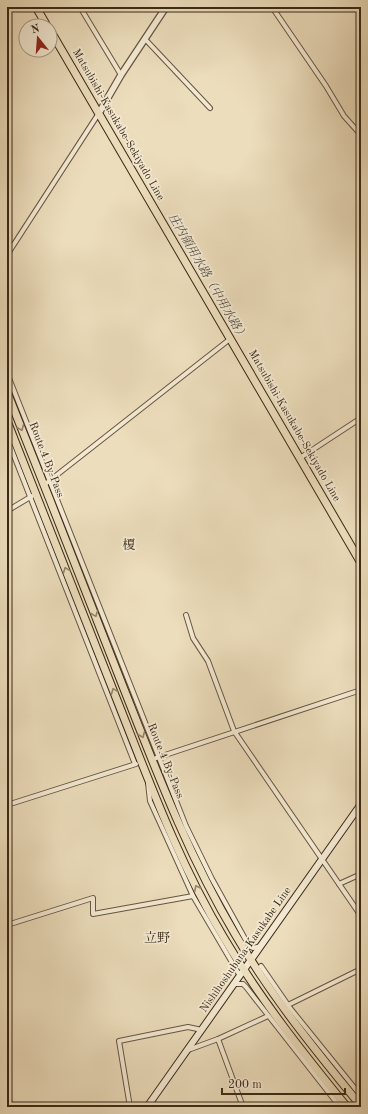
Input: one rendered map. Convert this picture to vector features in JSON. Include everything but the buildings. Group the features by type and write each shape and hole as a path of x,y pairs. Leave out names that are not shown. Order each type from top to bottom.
{"main road":[{"path":"36,7 42,18"},
{"name":"Matsubishi-Kasukabe-Sekiyado Line","path":"58,44 361,563"},
{"name":"Route 4 By-Pass","path":"7,392 46,482 197,865 250,960 266,978 300,1032 361,1106"},
{"name":"Route 4 By-Pass","path":"7,421 33,495 138,763 148,778 186,866 229,952 242,973 291,1038 347,1107"},
{"name":"Nishihoshubana-Kasukabe Line","path":"147,1107 203,1030 250,960 361,804"}],"street":[{"path":"80,7 121,75"},
{"path":"7,255 166,7"},
{"path":"272,7 326,86 344,116 361,135"},
{"path":"145,39 210,108"},
{"path":"7,373 46,482 230,339"},
{"path":"300,458 361,418"},
{"path":"7,438 33,495 7,511"},
{"path":"186,616 193,638 208,661 234,731 361,916"},
{"path":"261,946 253,948 249,946 232,917 196,848 155,758 361,690"},
{"path":"7,805 138,763"},
{"path":"148,778 150,802 193,896 229,952"},
{"path":"339,884 361,874"},
{"path":"7,925 93,898 93,914 193,896"},
{"path":"261,966 266,978 361,1096"},
{"path":"288,1005 361,969"},
{"path":"235,984 243,984 246,986 340,1107"},
{"path":"188,1050 218,1039 268,1016"},
{"path":"130,1107 119,1042 188,1027 203,1030"},
{"path":"218,1039 243,1107"},
{"path":"7,1092 10,1107"}],"waterway":[{"name":"庄内領用水路（中用水路）","path":"118,140 302,455"},
{"name":"庄内領用水路（中用水路）","path":"304,458 361,556"},
{"path":"7,1073 13,1107"}],"district":[{"name":"榎","path":"129,545"},
{"name":"立野","path":"157,938"}]}
